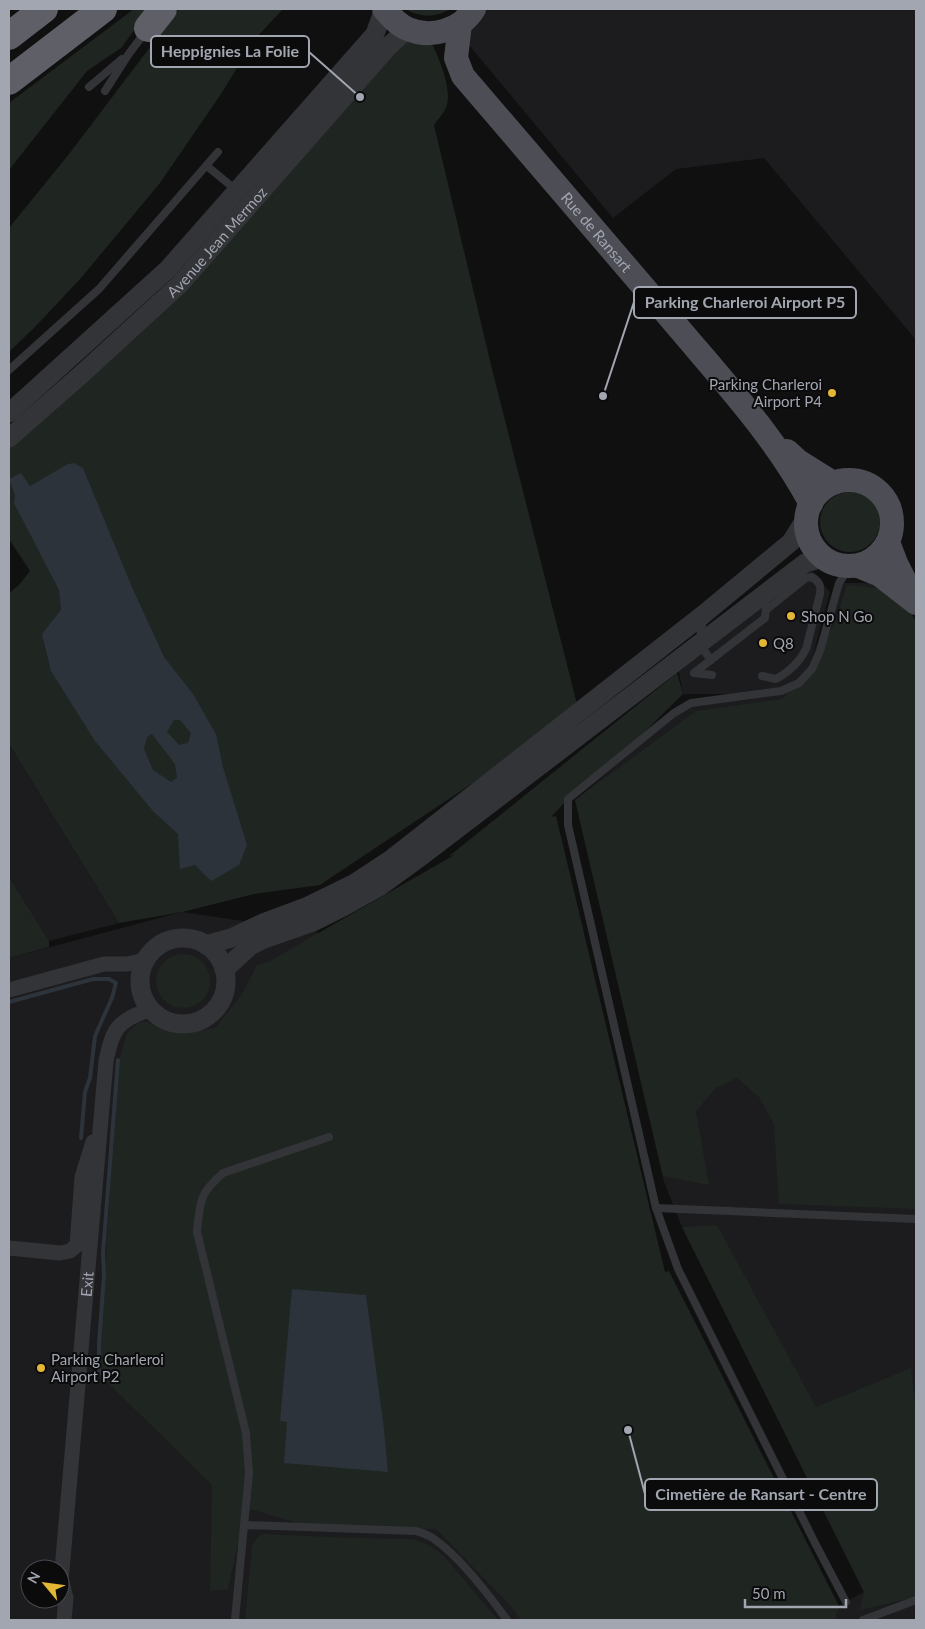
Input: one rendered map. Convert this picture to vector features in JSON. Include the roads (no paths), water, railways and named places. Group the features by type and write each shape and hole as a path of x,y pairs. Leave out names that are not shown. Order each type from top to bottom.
{"highway":[{"path":"9,36 44,9"},
{"path":"9,81 103,9"}],"main road":[{"name":"Rue de Ransart","path":"384,9 394,20 417,31 456,58 463,76 762,427 791,469 809,511"},
{"path":"417,31 446,31 467,16"},
{"path":"456,58 467,16"},
{"name":"Rue de Ransart","path":"762,427 798,461 833,483"},
{"path":"854,566 870,561 881,553 888,542 892,528 891,513 885,500 875,489 862,482 848,480 833,483 821,491 809,511 807,532 813,546 823,558 836,564 854,566 880,575 916,603"},
{"path":"888,542 905,584 916,603"}],"street":[{"name":"Avenue Jean Mermoz","path":"9,413 168,269 375,34 384,9"},
{"name":"Avenue Jean Mermoz","path":"9,438 180,284 388,46 417,31"},
{"path":"206,945 231,938 263,923 306,907 362,879 390,860 704,614 791,542 809,511"},
{"path":"224,970 250,946 264,939 313,922 379,887 699,644 766,601 805,563 823,558"},
{"path":"178,938 192,939 206,945 217,956 224,970 226,981 220,1003 203,1019 187,1023 170,1022 160,1017 151,1009 144,998 140,986 141,972 145,960 159,945 178,938"},
{"path":"9,990 104,964 127,964 145,960"},
{"name":"Exit","path":"62,1559 106,1061 110,1042 115,1031 126,1019 151,1009"},
{"path":"9,1248 60,1253 70,1251 77,1245 82,1177 90,1154 104,1087"}],"lane":[{"path":"105,91 128,55 156,18"},
{"path":"89,87 128,55"},
{"path":"9,370 99,289 218,152"},
{"path":"207,166 238,191"},
{"path":"846,1602 678,1269 656,1208 568,825 568,799 674,713 691,703 781,691 799,683 812,669 820,651 839,583 854,566"},
{"path":"712,675 694,673 766,618 766,601 806,578 812,577 817,580 821,587 806,649 802,657 792,668 776,679 762,676"},
{"path":"704,614 699,644 711,660"},
{"path":"235,1620 249,1473 246,1433 197,1232 200,1202 210,1185 223,1172 329,1137"},
{"path":"656,1208 916,1219"},
{"path":"244,1525 416,1531 433,1538 450,1552 508,1620"},
{"path":"863,1620 916,1600"}],"waterway":[{"path":"9,1002 93,979 109,979 116,983 112,998 95,1036 90,1078 85,1092 81,1138"},
{"path":"99,1374 99,1344 104,1275 103,1253 118,1060"}],"place":[{"name":"Heppignies La Folie","path":"360,97"},
{"name":"Parking Charleroi Airport P4","path":"832,393"},
{"name":"Parking Charleroi Airport P5","path":"603,396"},
{"name":"Shop N Go","path":"791,616"},
{"name":"Q8","path":"763,643"},
{"name":"Parking Charleroi Airport P2","path":"41,1368"},
{"name":"Cimetière de Ransart - Centre","path":"628,1430"}]}
